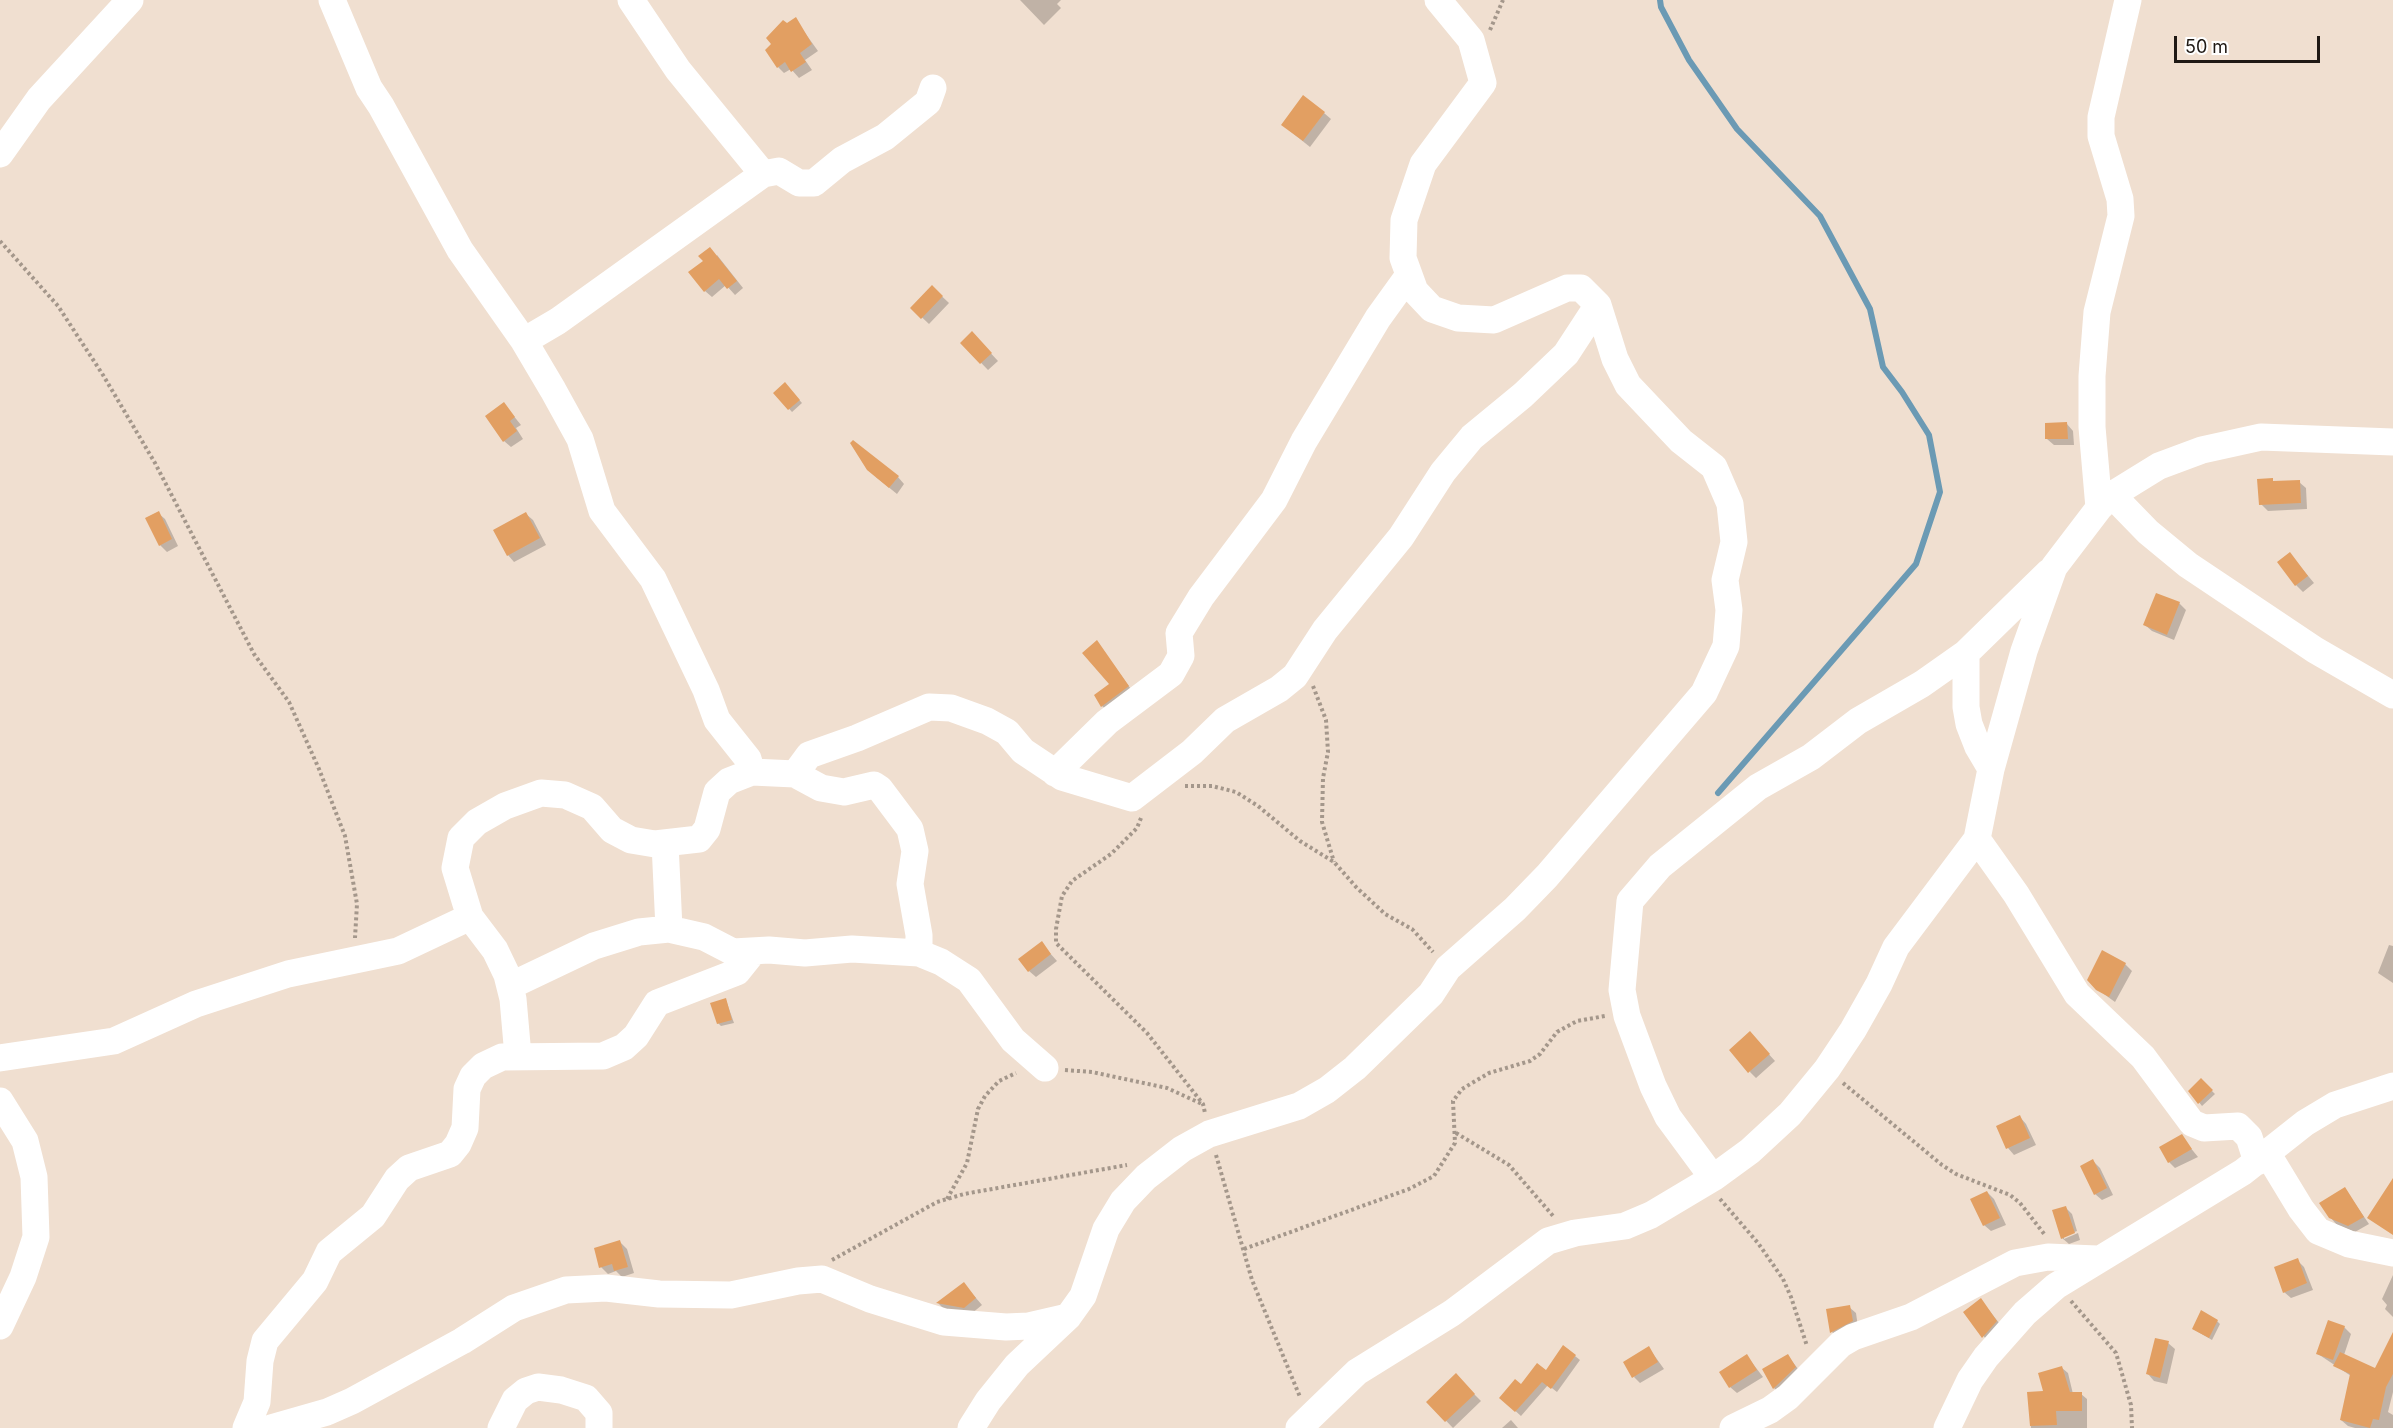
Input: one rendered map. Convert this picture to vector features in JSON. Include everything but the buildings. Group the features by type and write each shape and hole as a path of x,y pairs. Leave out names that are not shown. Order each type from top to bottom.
{"street":[{"path":"332,0 369,88 460,250 524,341 580,439 602,511 653,579 706,690 717,720 748,759 752,772"},
{"path":"631,0 678,70 763,174"},
{"path":"971,1428 988,1401 1017,1365 1068,1317 1083,1296 1106,1229 1123,1201 1146,1177 1169,1159 1209,1134 1299,1106 1327,1090 1355,1068 1431,994 1448,968 1515,909 1547,876 1704,693 1726,646 1729,610 1725,580 1734,542 1730,504 1714,467 1681,441 1628,385 1615,359 1598,305 1581,288 1567,288 1494,320 1458,318 1432,309 1414,291 1403,258 1404,219 1423,164 1483,83 1471,40 1438,0"},
{"path":"2128,0 2101,117 2101,136 2120,200 2121,216 2097,312 2092,376 2092,427 2106,502 2188,565 2306,644 2393,695"},
{"path":"0,154 39,99 126,2"},
{"path":"524,341 558,321 763,174 778,171 799,183 814,183 842,160 893,130 928,102 933,88"},
{"path":"1055,773 1107,722 1171,674 1181,656 1179,633 1195,606 1274,500 1304,441 1378,318 1409,275"},
{"path":"795,774 809,755 857,738 929,707 951,708 987,721 1007,732 1023,751 1055,773 1132,798 1192,752 1225,720 1279,689 1295,676 1304,660 1401,537 1443,472 1472,437 1523,395 1566,354 1598,305"},
{"path":"1710,1181 1668,1117 1653,1086 1627,1016 1622,990 1630,901 1660,866 1758,787 1811,757 1858,721 1922,684 1966,653 2054,567 2106,502 2159,466 2202,450 2261,437 2393,442"},
{"path":"1304,1423 1357,1372 1452,1313 1548,1241 1625,1226 1651,1215 1710,1181 1750,1151 1790,1114 1827,1069 1879,984 1896,948 1977,840 1991,769 2024,651 2054,567"},
{"path":"1966,653 1966,707 1978,747 1991,769"},
{"path":"518,1056 510,986 495,950 470,917 455,867 461,838 477,822 505,806 541,793 566,795 592,807 612,830 632,840 665,843 699,839 707,829 717,792 729,781 752,772 795,774 822,788 844,792 874,785 880,789 910,829 915,851 910,884 919,935 919,953"},
{"path":"1977,840 2016,894 2077,994 2143,1057 2192,1123 2204,1128 2238,1126 2249,1137 2262,1158 2318,1231 2349,1244 2393,1253"},
{"path":"665,843 669,929"},
{"path":"0,1058 114,1041 196,1004 288,974 398,951 470,917"},
{"path":"510,986 594,946 639,932 669,929 704,937 733,952 769,950 805,953 852,949 919,953 941,962 969,980 1013,1040 1045,1068"},
{"path":"246,1428 257,1402 260,1361 265,1341 315,1281 329,1252 373,1216 397,1179 409,1168 450,1154 465,1128 467,1089 473,1076 483,1066 502,1057 603,1056 624,1047 636,1036 657,1003 737,972 753,952"},
{"path":"1947,1428 1970,1380 1986,1357 2025,1313 2056,1286 2097,1259 2190,1206 2262,1158 2305,1123 2335,1105 2393,1086"},
{"path":"0,1101 25,1141 34,1177 36,1237 23,1277 0,1326"},
{"path":"1733,1428 1770,1410 1808,1379 1847,1341 1911,1317 2015,1263 2048,1257 2097,1259"},
{"path":"271,1428 327,1412 352,1401 462,1341 514,1308 566,1290 606,1288 659,1294 731,1295 822,1278 870,1299 944,1322 1006,1327 1029,1326 1068,1317"},
{"path":"501,1428 515,1400 526,1391 538,1387 555,1389 586,1398 599,1413 599,1428"}],"path":[{"path":"0,242 58,306 103,375 155,463 254,654 289,702 320,769 345,836 357,904 354,960"},
{"path":"1304,660 1326,720 1328,752 1323,778 1322,822 1334,862"},
{"path":"1179,787 1212,786 1236,792 1300,841 1334,862 1385,914 1412,929 1448,968"},
{"path":"1132,798 1148,797 1137,828 1112,854 1072,881 1062,896 1056,943 1147,1033 1203,1104 1209,1134 1252,1280 1304,1423"},
{"path":"1244,1249 1409,1189 1434,1176 1455,1143 1453,1101 1462,1089 1475,1079 1530,1061 1540,1054 1557,1032 1577,1021 1598,1016 1627,1016"},
{"path":"947,1200 967,1163 978,1109 985,1096 999,1081 1023,1070 1045,1068 1135,1080 1167,1088 1203,1104"},
{"path":"1827,1069 1942,1165 1956,1174 2010,1195 2020,1203 2050,1241"},
{"path":"1456,1133 1509,1165 1539,1196 1565,1236"},
{"path":"798,1281 843,1253 937,1202 1169,1159"},
{"path":"1710,1181 1758,1243 1783,1280 1803,1329 1810,1362 1808,1379"},
{"path":"2056,1286 2090,1320 2116,1353 2131,1405 2132,1428"}],"waterway":[{"path":"1660,0 1661,7 1689,60 1737,129 1820,216 1870,309 1883,367 1929,435 1940,492 1916,564 1718,793"}]}
